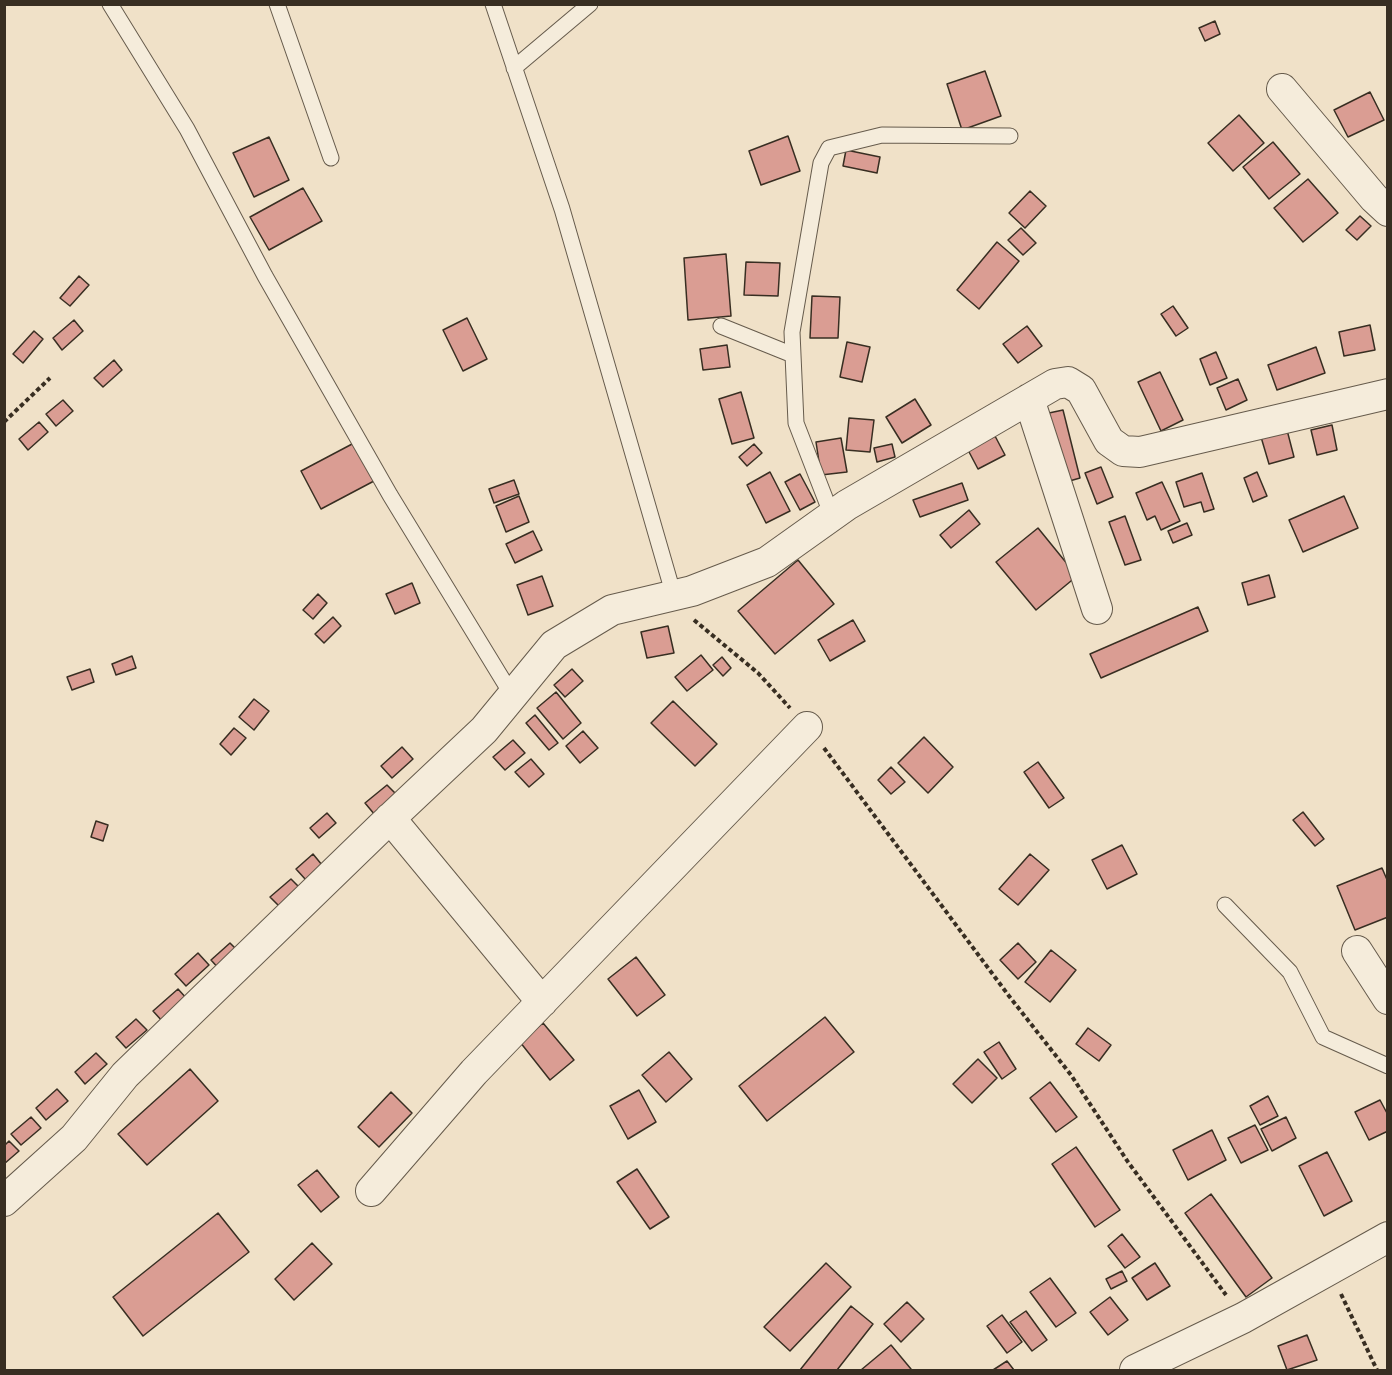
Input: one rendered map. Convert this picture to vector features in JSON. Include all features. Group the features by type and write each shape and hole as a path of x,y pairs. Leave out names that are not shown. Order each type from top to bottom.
{"street":[{"path":"1281,89 1374,198 1388,211"},
{"path":"4,1201 74,1138 125,1075 484,730 554,645 612,610 692,591 767,562 848,505 1055,384 1068,382 1081,390 1109,441 1123,451 1140,452 1388,394"},
{"path":"1029,399 1098,609"},
{"path":"371,1191 474,1072 807,727"},
{"path":"390,818 542,1002"},
{"path":"1358,951 1388,999"},
{"path":"1135,1371 1243,1317 1388,1237"}],"lane":[{"path":"110,4 187,129 265,276 390,495 512,695"},
{"path":"277,4 331,158"},
{"path":"493,4 561,209 665,598"},
{"path":"514,68 590,4"},
{"path":"832,516 796,423 792,332 821,163 829,148 882,135 1010,136"},
{"path":"720,326 793,355"},
{"path":"1225,905 1290,972 1323,1037 1388,1066"}],"path":[{"path":"4,422 50,378"},
{"path":"665,598 758,673 829,754 1008,996 1071,1075 1128,1162 1243,1317"},
{"path":"1329,1269 1377,1371"}],"building":[{"path":"1215,21 1220,34 1205,41 1199,28"},
{"path":"985,71 1001,116 962,130 947,84"},
{"path":"1370,92 1384,120 1348,137 1334,110"},
{"path":"1239,115 1264,143 1233,171 1208,143"},
{"path":"788,136 800,171 761,185 749,151"},
{"path":"269,137 289,180 254,197 233,153"},
{"path":"1273,142 1300,174 1269,199 1243,167"},
{"path":"846,150 880,157 877,173 843,166"},
{"path":"1308,179 1338,213 1303,242 1274,208"},
{"path":"303,188 322,221 269,250 250,217"},
{"path":"1030,191 1046,206 1025,228 1009,213"},
{"path":"1360,216 1371,226 1357,240 1346,230"},
{"path":"1021,228 1036,243 1023,255 1008,240"},
{"path":"997,242 1019,261 979,309 957,290"},
{"path":"726,254 731,316 688,320 684,258"},
{"path":"746,262 780,263 778,296 744,295"},
{"path":"79,276 89,285 70,306 60,298"},
{"path":"812,296 840,297 838,338 810,338"},
{"path":"1173,306 1188,328 1176,336 1161,314"},
{"path":"467,318 487,359 463,371 443,330"},
{"path":"74,320 83,331 62,350 53,338"},
{"path":"1370,325 1375,350 1344,356 1339,332"},
{"path":"1027,326 1042,346 1018,363 1003,344"},
{"path":"34,331 43,339 23,363 13,354"},
{"path":"847,342 870,347 862,382 840,377"},
{"path":"727,345 730,367 703,370 700,349"},
{"path":"1316,347 1325,373 1277,390 1268,365"},
{"path":"1216,352 1227,378 1210,385 1200,359"},
{"path":"114,360 122,370 103,387 94,378"},
{"path":"1160,372 1183,420 1161,431 1138,382"},
{"path":"1238,379 1247,400 1226,410 1217,388"},
{"path":"741,392 754,438 732,444 719,399"},
{"path":"915,399 931,425 902,443 886,417"},
{"path":"63,400 73,411 56,426 46,414"},
{"path":"1063,410 1080,478 1066,482 1049,413"},
{"path":"849,418 874,420 870,452 846,450"},
{"path":"39,422 48,432 28,450 19,439"},
{"path":"1332,425 1337,450 1317,455 1311,430"},
{"path":"1287,430 1294,457 1269,464 1261,437"},
{"path":"995,436 1005,455 978,469 968,450"},
{"path":"841,438 847,472 821,475 816,442"},
{"path":"354,443 374,481 321,509 301,471"},
{"path":"754,444 762,453 747,466 739,457"},
{"path":"892,444 895,457 877,462 874,448"},
{"path":"1101,467 1113,497 1097,504 1085,473"},
{"path":"770,472 790,511 766,523 747,485"},
{"path":"1257,472 1267,496 1253,502 1244,478"},
{"path":"1202,473 1214,509 1204,512 1201,502 1184,507 1176,482"},
{"path":"800,474 815,502 800,510 785,482"},
{"path":"514,480 519,494 494,503 489,489"},
{"path":"1162,482 1180,521 1161,530 1155,516 1147,520 1136,493"},
{"path":"962,483 968,500 920,517 913,500"},
{"path":"519,496 529,522 506,532 496,506"},
{"path":"1344,496 1358,528 1303,552 1289,520"},
{"path":"969,510 980,524 951,548 940,535"},
{"path":"1125,516 1141,560 1125,565 1109,522"},
{"path":"1187,523 1192,535 1173,543 1168,531"},
{"path":"1038,528 1077,576 1036,610 996,562"},
{"path":"533,531 542,550 515,563 506,544"},
{"path":"798,560 834,604 775,654 738,611"},
{"path":"1269,575 1275,597 1248,605 1242,583"},
{"path":"542,576 553,606 528,615 517,585"},
{"path":"412,583 420,603 395,614 386,594"},
{"path":"318,594 327,603 313,619 303,610"},
{"path":"1198,607 1208,631 1101,678 1090,654"},
{"path":"333,617 341,626 324,643 315,634"},
{"path":"853,620 865,641 830,661 818,640"},
{"path":"668,626 674,653 647,658 641,632"},
{"path":"701,655 713,670 687,691 675,677"},
{"path":"132,656 136,668 116,675 112,664"},
{"path":"722,657 731,668 723,676 713,665"},
{"path":"90,669 94,682 72,690 67,677"},
{"path":"572,669 583,681 565,697 554,685"},
{"path":"556,692 581,723 563,739 537,708"},
{"path":"254,699 269,711 254,730 239,717"},
{"path":"673,701 717,744 695,766 651,723"},
{"path":"535,715 558,743 549,750 526,723"},
{"path":"234,728 246,738 231,755 220,744"},
{"path":"583,731 598,748 580,763 566,746"},
{"path":"924,737 953,767 928,793 898,763"},
{"path":"513,740 525,753 505,770 493,757"},
{"path":"402,747 413,759 392,778 381,766"},
{"path":"531,759 544,774 529,787 515,772"},
{"path":"1038,762 1064,798 1049,808 1024,772"},
{"path":"891,767 905,782 891,794 878,780"},
{"path":"387,785 397,795 375,815 365,803"},
{"path":"1303,812 1324,839 1315,846 1293,820"},
{"path":"327,813 336,823 319,838 310,828"},
{"path":"96,821 108,825 103,841 91,837"},
{"path":"1122,845 1137,874 1107,889 1092,860"},
{"path":"313,854 322,865 306,880 296,869"},
{"path":"1030,854 1049,870 1018,905 999,889"},
{"path":"1382,868 1388,882 1388,917 1355,930 1337,886"},
{"path":"291,879 301,889 281,908 270,897"},
{"path":"230,943 241,954 221,971 211,960"},
{"path":"1018,943 1036,962 1018,979 1000,960"},
{"path":"1051,950 1076,970 1050,1002 1025,982"},
{"path":"198,953 209,965 186,986 175,974"},
{"path":"636,957 665,995 637,1016 608,979"},
{"path":"178,989 188,1000 163,1022 153,1011"},
{"path":"825,1017 854,1052 767,1121 739,1086"},
{"path":"136,1019 147,1030 126,1048 116,1037"},
{"path":"543,1023 574,1060 550,1080 520,1042"},
{"path":"1088,1028 1111,1045 1099,1061 1076,1044"},
{"path":"999,1042 1016,1069 1002,1079 984,1052"},
{"path":"669,1052 692,1079 666,1102 642,1075"},
{"path":"96,1053 107,1064 85,1084 75,1072"},
{"path":"978,1059 997,1078 972,1103 953,1084"},
{"path":"190,1069 218,1101 147,1165 118,1134"},
{"path":"1050,1082 1077,1117 1056,1132 1030,1098"},
{"path":"57,1089 68,1101 46,1120 36,1108"},
{"path":"639,1090 656,1122 628,1139 610,1106"},
{"path":"391,1092 412,1113 379,1147 358,1127"},
{"path":"1268,1096 1278,1116 1260,1125 1250,1106"},
{"path":"1380,1100 1388,1115 1388,1131 1369,1140 1355,1112"},
{"path":"31,1117 41,1128 21,1145 11,1134"},
{"path":"1286,1117 1296,1138 1272,1151 1261,1129"},
{"path":"1255,1125 1268,1150 1241,1163 1228,1138"},
{"path":"1212,1130 1226,1160 1188,1180 1173,1150"},
{"path":"9,1141 19,1151 4,1164 4,1146"},
{"path":"1076,1147 1120,1210 1095,1227 1052,1164"},
{"path":"1327,1152 1352,1201 1324,1216 1299,1166"},
{"path":"637,1169 669,1217 650,1229 617,1182"},
{"path":"317,1170 339,1197 321,1212 298,1185"},
{"path":"1211,1194 1272,1278 1246,1297 1185,1213"},
{"path":"218,1213 249,1252 143,1336 113,1297"},
{"path":"1122,1234 1140,1257 1125,1268 1108,1246"},
{"path":"312,1243 332,1264 294,1300 275,1279"},
{"path":"826,1263 851,1287 790,1351 764,1327"},
{"path":"1155,1263 1170,1286 1147,1300 1132,1278"},
{"path":"1122,1271 1127,1281 1111,1289 1106,1279"},
{"path":"1050,1278 1076,1313 1056,1327 1030,1292"},
{"path":"1110,1297 1128,1320 1108,1335 1090,1312"},
{"path":"907,1302 924,1319 901,1342 884,1324"},
{"path":"851,1306 873,1324 837,1370 800,1370"},
{"path":"1026,1311 1047,1340 1032,1351 1010,1322"},
{"path":"1002,1315 1022,1342 1007,1353 987,1326"},
{"path":"1307,1335 1317,1360 1287,1370 1278,1346"},
{"path":"891,1345 911,1369 861,1370"},
{"path":"1007,1361 1014,1370 993,1370"}]}
